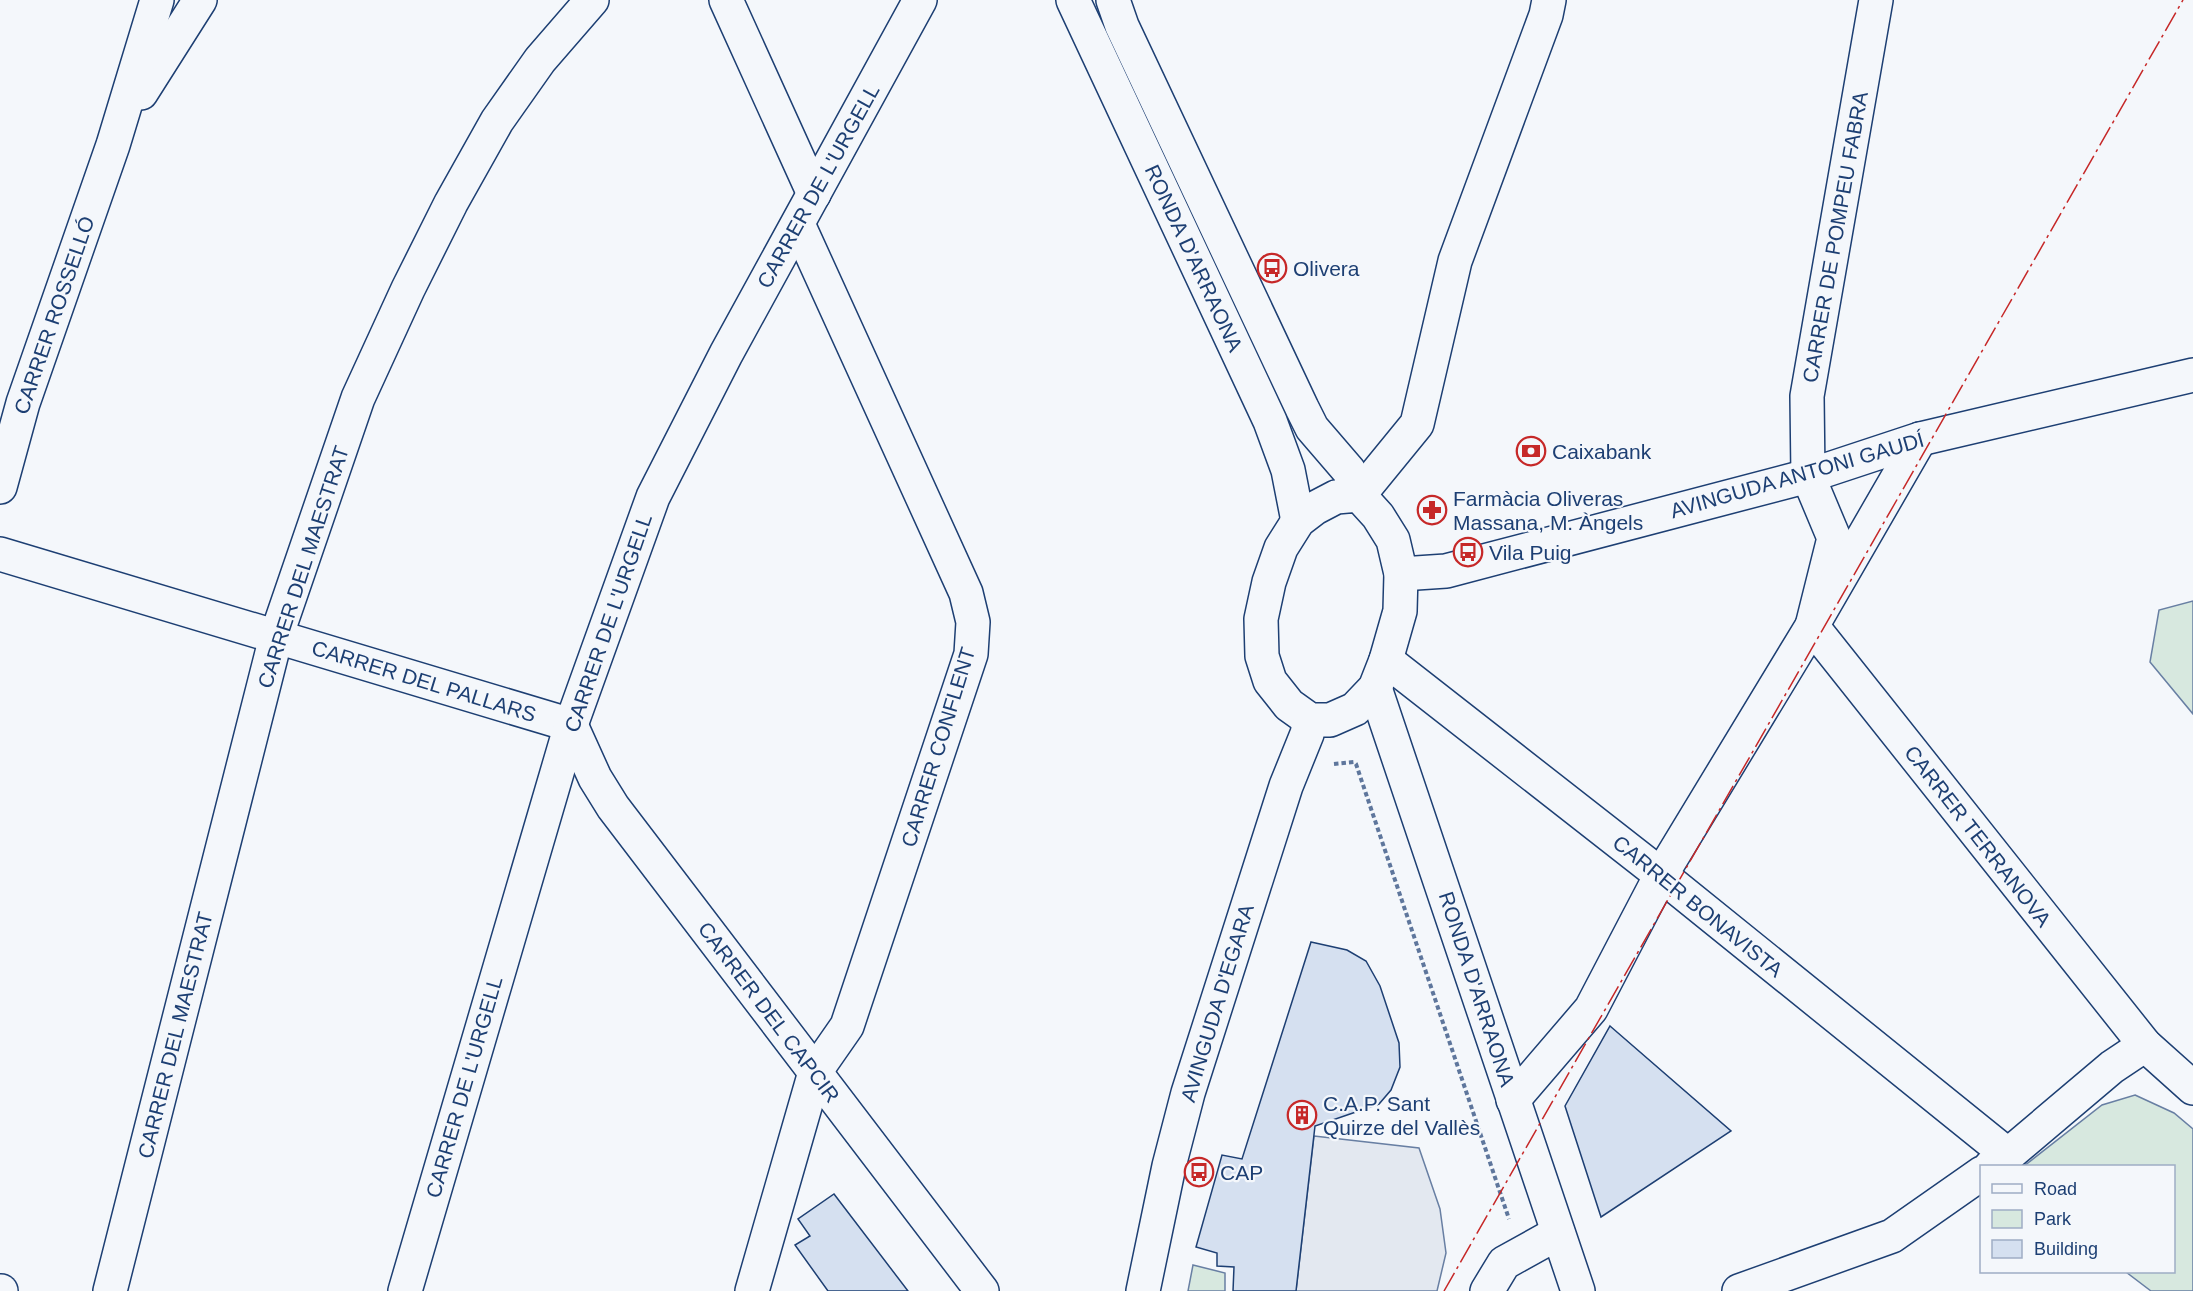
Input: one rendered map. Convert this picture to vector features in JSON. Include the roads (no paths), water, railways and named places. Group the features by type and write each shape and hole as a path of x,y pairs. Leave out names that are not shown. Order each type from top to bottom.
{"street":[{"name":"CARRER ROSSELLÓ","path":"0,487 23,403 113,145 157,0"},
{"name":"CARRER ROSSELLÓ","path":"113,145 149,79 200,0"},
{"name":"CARRER DEL MAESTRAT","path":"110,1291 276,637 358,398 451,203 497,121 540,60 592,0"},
{"path":"726,0 814,194"},
{"name":"CARRER DE L'URGELL","path":"405,1291 571,725 653,497 726,354 920,0"},
{"name":"RONDA D'ARRAONA","path":"1073,0 1270,421 1288,470 1299,521"},
{"path":"1359,495 1378,516 1393,540 1401,574 1400,611 1381,674 1355,709 1330,720 1310,720 1289,705 1270,681 1262,656 1262,619 1269,582 1281,548 1299,521 1315,508 1336,497 1359,495 1417,424 1455,261 1542,26 1549,0"},
{"name":"CARRER DE POMPEU FABRA","path":"1808,476 1807,396 1876,0"},
{"name":"RONDA D'ARRAONA","path":"1116,4 1127,37 1302,408 1312,428 1349,471 1359,495"},
{"name":"CARRER CONFLENT","path":"752,1291 815,1072 847,1026 971,654 973,622 966,593 798,224"},
{"name":"AVINGUDA ANTONI GAUDÍ","path":"1401,574 1446,571 1808,476 1920,439 2193,375"},
{"path":"1513,1100 1591,1009 1661,875 1812,626 1920,439"},
{"path":"1808,476 1834,538 1812,626"},
{"name":"CARRER DEL PALLARS","path":"0,554 571,725"},
{"name":"CARRER TERRANOVA","path":"1812,626 2145,1045 2193,1088"},
{"name":"RONDA D'ARRAONA","path":"1381,674 1411,789 1578,1291"},
{"name":"CARRER BONAVISTA","path":"1381,674 1661,875 2000,1161"},
{"name":"AVINGUDA D'EGARA","path":"1143,1291 1169,1166 1188,1093 1286,786 1307,734 1310,720"},
{"name":"CARRER DEL CAPCIR","path":"571,725 595,778 614,807 982,1291"},
{"path":"2000,1161 2112,1067 2145,1045"},
{"path":"1739,1291 1892,1236 1980,1174"},
{"path":"1486,1291 1504,1263 1558,1233"}],"place":[{"name":"Olivera","path":"1272,268"},
{"name":"Caixabank","path":"1531,451"},
{"name":"Farmàcia Oliveras Massana, M. Àngels","path":"1432,510"},
{"name":"Vila Puig","path":"1468,552"},
{"name":"C.A.P. Sant Quirze del Vallès","path":"1302,1115"},
{"name":"CAP","path":"1199,1172"}]}
